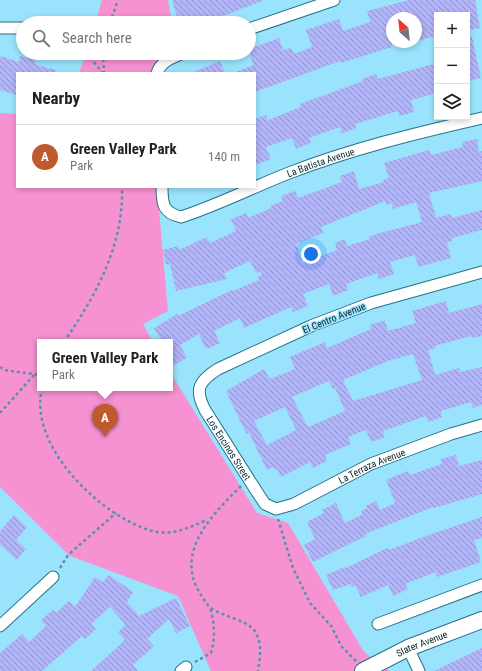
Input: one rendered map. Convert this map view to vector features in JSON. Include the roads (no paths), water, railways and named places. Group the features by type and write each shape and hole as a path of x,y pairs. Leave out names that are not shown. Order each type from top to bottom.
{"main road":[{"name":"Slater Avenue","path":"364,671 408,648 482,620"}],"street":[{"path":"256,27 334,0"},
{"path":"0,28 16,28"},
{"path":"158,70 170,60"},
{"name":"La Batista Avenue","path":"256,187 289,173 356,150 418,132 482,118"},
{"name":"La Batista Avenue","path":"162,188 163,203 166,209 172,215 182,217 253,188"},
{"name":"El Centro Avenue","path":"199,388 205,378 218,369 311,326 371,303 482,272"},
{"name":"Los Encinos Street","path":"199,388 200,399 205,410 265,504"},
{"name":"La Terraza Avenue","path":"265,504 276,509 294,504 371,464 451,434 482,426"},
{"path":"0,626 53,577"},
{"path":"378,624 482,585"},
{"path":"408,648 419,671"}],"place":[{"name":"Green Valley Park","path":"105,437"}]}
